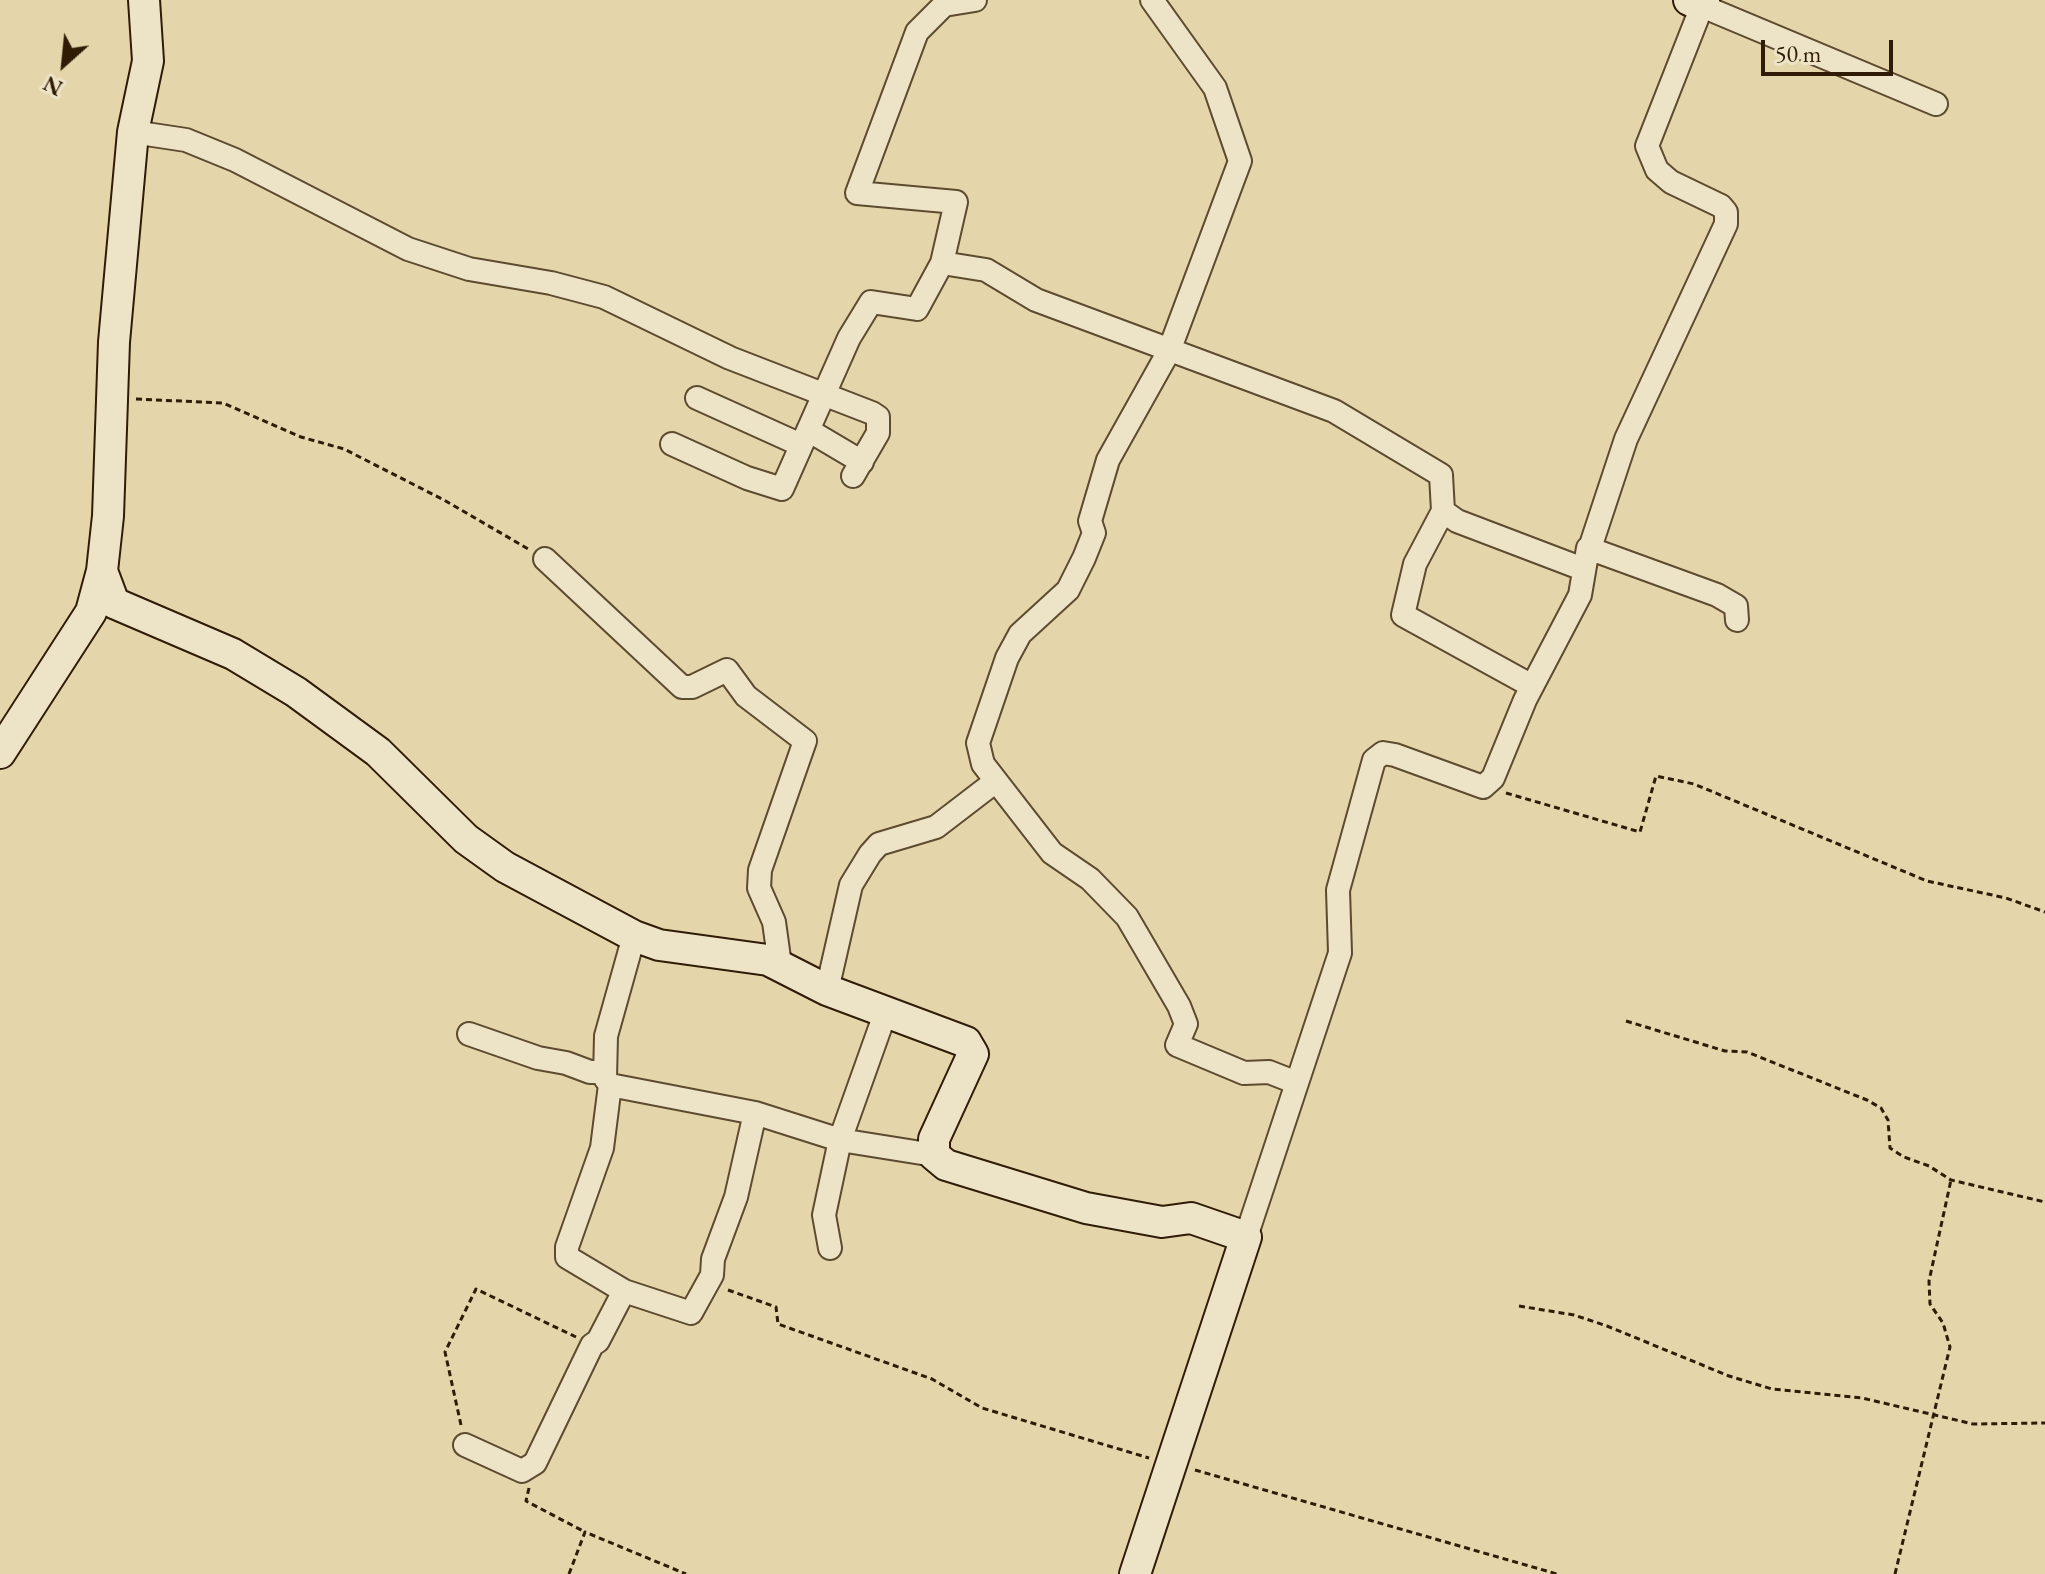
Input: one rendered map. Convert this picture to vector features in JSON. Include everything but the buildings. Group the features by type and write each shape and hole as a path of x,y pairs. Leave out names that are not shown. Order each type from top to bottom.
{"street":[{"path":"0,753 91,612 102,571 133,132 148,61 144,0"},
{"path":"672,444 747,478 782,489 849,338 871,302 917,309 942,263 956,202 857,193 917,32 944,5 975,0"},
{"path":"1152,0 1215,88 1240,161 1169,351 1108,460 1090,521 1094,533 1068,590 1020,634 1007,658 978,743 983,764 1052,853 1090,879 1127,917 1179,1006 1186,1024 1177,1045 1244,1073 1269,1072 1297,1083"},
{"path":"1443,511 1457,521 1574,569 1583,569 1626,439 1726,224 1726,212 1721,206 1671,182 1657,170 1647,146 1698,2 1936,104"},
{"path":"133,132 186,140 235,160 408,249 469,269 551,283 604,297 730,358 878,417 878,433 858,469 804,438 697,398"},
{"path":"942,263 986,270 1036,300 1334,411 1441,475 1443,511 1415,564 1403,615 1532,686"},
{"path":"1588,548 1704,589 1736,606 1737,620"},
{"path":"1135,1574 1340,953 1338,890 1374,760 1383,753 1395,755 1483,787 1493,778 1511,742 1532,686 1580,595 1588,548"},
{"path":"545,559 682,687 692,687 727,670 746,696 805,741 760,870 759,888 774,922 780,965"},
{"path":"102,571 114,603 233,654 296,692 378,752 466,839 505,867 634,936 659,945 731,952 780,965 827,990 966,1042 973,1054 934,1139 934,1155"},
{"path":"827,990 851,885 870,854 879,844 936,827 996,781"},
{"path":"634,936 606,1036 608,1078 602,1148 583,1194 567,1257 624,1291 691,1313 712,1275 713,1259 736,1197 755,1113"},
{"path":"830,1248 824,1215 840,1140 886,1011"},
{"path":"469,1034 608,1078 755,1113 840,1140 934,1155 946,1165 1044,1198 1131,1218 1162,1222 1191,1218 1246,1237"},
{"path":"465,1445 522,1471 535,1463 592,1345 598,1341 624,1291"}],"path":[{"path":"112,399 223,403 301,437 344,449 444,500 545,559"},
{"path":"1483,787 1640,832 1656,776 1694,784 1927,881 2006,898 2045,912"},
{"path":"1626,1021 1725,1051 1747,1052 1867,1100 1881,1108 1888,1120 1890,1148 1951,1180 2045,1202"},
{"path":"1895,1574 1933,1415 1945,1380 1950,1347 1943,1323 1930,1304 1929,1281 1951,1180"},
{"path":"712,1275 719,1287 776,1307 778,1324 932,1379 982,1408 1557,1574"},
{"path":"465,1445 445,1352 476,1289 592,1345"},
{"path":"1519,1306 1596,1322 1729,1376 1772,1389 1862,1398 1973,1424 2045,1423"},
{"path":"535,1463 526,1501 585,1532 686,1574"},
{"path":"569,1574 585,1532"}]}
